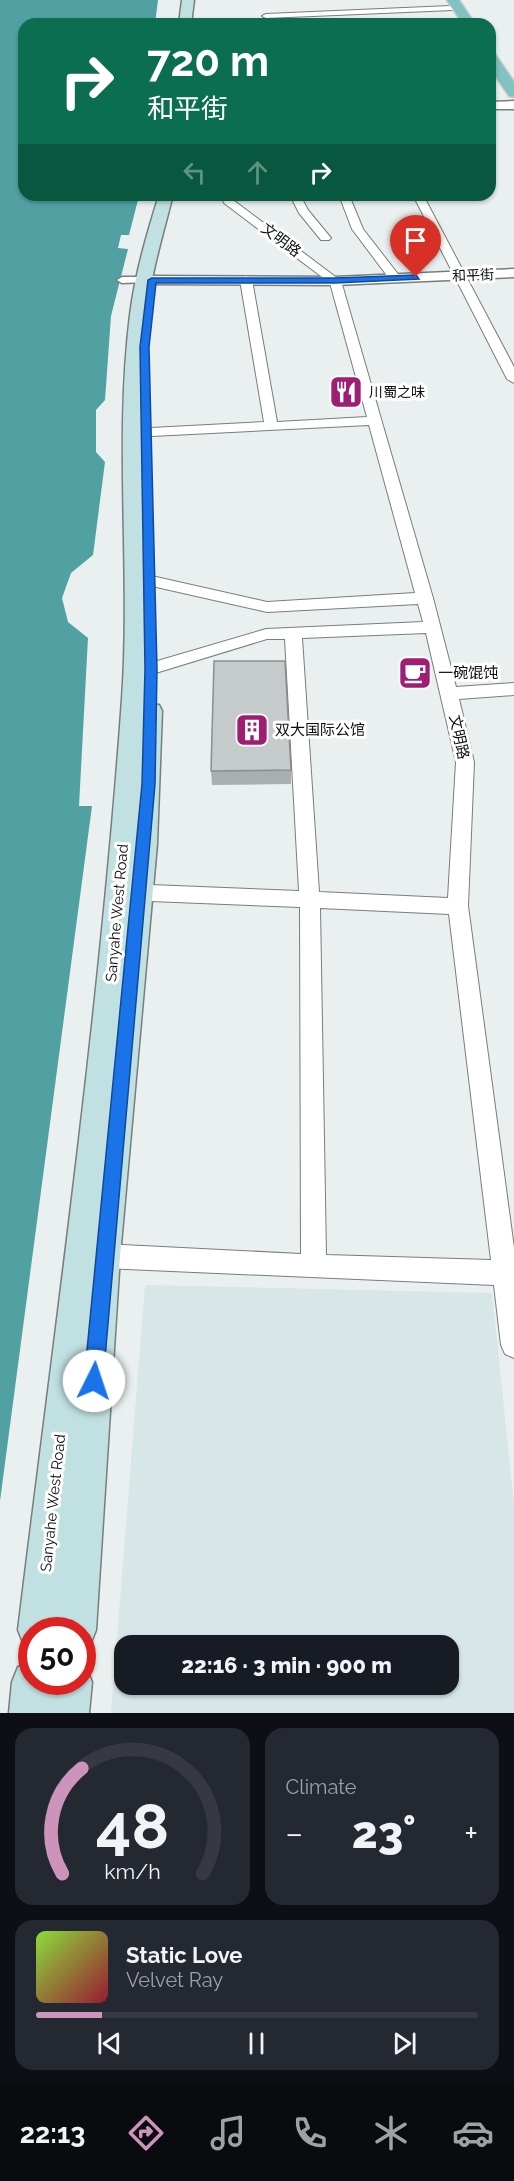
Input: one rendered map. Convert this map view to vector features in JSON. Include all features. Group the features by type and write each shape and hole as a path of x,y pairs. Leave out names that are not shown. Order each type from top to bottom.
{"main road":[{"path":"179,18 181,0"},
{"path":"186,18 188,0"},
{"path":"449,3 457,18"},
{"path":"449,3 463,18"},
{"path":"496,68 514,102"},
{"path":"496,78 514,102"},
{"name":"Sanyahe West Road","path":"76,1617 130,892 143,671 138,433 148,280 165,201"},
{"name":"Sanyahe West Road","path":"148,280 170,201"},
{"name":"Sanyahe West Road","path":"41,1617 130,892"},
{"path":"30,1713 32,1695"},
{"path":"68,1713 69,1695"}],"street":[{"path":"324,0 333,18"},
{"path":"384,0 391,14"},
{"path":"286,18 330,13 391,14 449,3"},
{"path":"261,6 267,18"},
{"path":"496,105 514,102"},
{"name":"文明路","path":"228,201 335,281 433,627 465,762 459,906 514,1345"},
{"path":"298,201 303,212 325,238"},
{"path":"346,201 358,229 395,278"},
{"path":"421,201 514,379"},
{"name":"和平街","path":"148,280 335,281 514,273"},
{"path":"122,280 148,280"},
{"path":"246,280 271,425"},
{"path":"138,433 375,421"},
{"path":"141,578 267,607 425,598"},
{"path":"143,671 266,634 433,627"},
{"path":"293,633 310,900 314,1267"},
{"path":"449,694 514,689"},
{"path":"130,892 459,906"},
{"path":"103,1256 314,1267 505,1273"}],"shaded area":[{"path":"145,1285 492,1293 514,1504 514,1713 111,1713 114,1675 114,1695 459,1695 459,1635 117,1635"}],"water":[{"path":"0,0 158,0 156,18 18,18 18,201 138,201 129,235 121,235 118,248 128,249 111,316 105,400 96,410 96,452 105,462 93,555 71,573 62,598 68,622 88,638 79,806 92,806 0,1501"}],"building":[{"name":"双大国际公馆","path":"214,661 285,661 291,770 211,771"}],"place":[{"name":"川蜀之味","path":"346,392"},
{"name":"一碗馄饨","path":"415,673"},
{"name":"双大国际公馆","path":"252,730"}],"route":[{"path":"94,1381 103,1256 149,784 151,669 144,432 145,347 152,280 335,281 416,277"}]}
